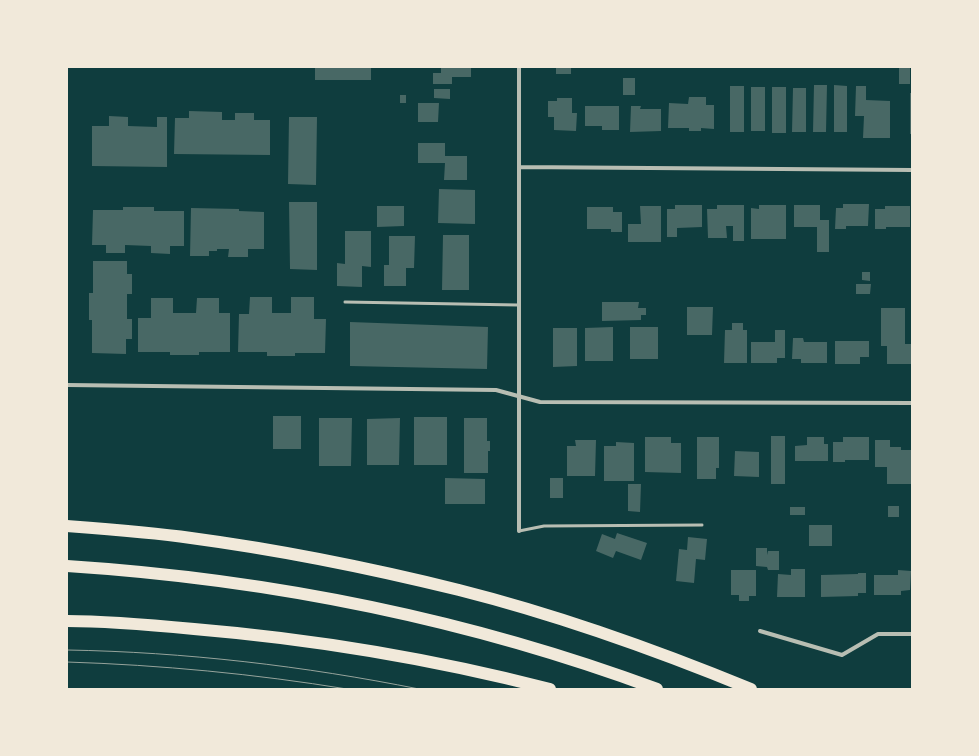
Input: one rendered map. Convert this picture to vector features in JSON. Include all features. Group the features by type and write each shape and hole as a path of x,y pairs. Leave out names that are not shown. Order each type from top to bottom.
{"highway":[{"path":"67,526 190,538 234,544 326,560 393,574 460,590 589,628 659,653 751,689"},
{"path":"67,566 184,576 252,585 381,609 514,642 577,661 658,689"},
{"path":"67,621 148,624 256,634 438,663 550,689"}],"street":[{"path":"519,67 519,531"},
{"path":"519,167 912,170"},
{"path":"67,385 496,390 540,402 912,403"},
{"path":"760,631 842,655 878,634 912,634"}],"lane":[{"path":"345,302 518,305"},
{"path":"519,531 544,526 702,525"}],"building":[{"path":"315,67 371,67 371,80 315,80"},
{"path":"441,67 471,67 471,77 452,77 452,84 433,84 433,73 441,73"},
{"path":"556,67 571,67 571,74 556,74"},
{"path":"899,67 910,67 910,84 899,84"},
{"path":"623,78 635,78 635,95 623,95"},
{"path":"814,85 827,85 826,132 813,132"},
{"path":"834,85 847,86 847,132 834,132"},
{"path":"730,86 744,86 744,132 730,132"},
{"path":"856,86 866,86 866,100 890,101 890,138 863,138 864,116 855,116"},
{"path":"751,87 765,87 765,131 751,131"},
{"path":"772,87 786,87 786,133 772,133"},
{"path":"793,88 806,88 806,132 792,132"},
{"path":"434,89 450,89 450,99 434,98"},
{"path":"910,93 912,93 912,134 910,134"},
{"path":"400,95 406,95 406,103 400,103"},
{"path":"689,97 706,97 706,105 714,105 714,129 701,128 701,131 689,131 689,128 668,128 669,103 688,104"},
{"path":"557,98 572,98 572,113 577,113 576,131 554,130 554,117 548,117 548,101 557,101"},
{"path":"418,103 439,103 438,122 418,122"},
{"path":"585,106 619,106 619,130 602,130 602,126 585,126"},
{"path":"631,106 641,106 640,109 661,109 661,131 630,132"},
{"path":"189,111 222,112 222,120 235,120 235,113 254,113 254,120 270,120 270,155 174,154 175,118 189,118"},
{"path":"109,116 128,117 128,126 157,127 157,117 167,117 167,167 92,166 92,126 109,126"},
{"path":"289,117 317,117 316,185 288,184"},
{"path":"418,143 445,143 445,156 467,156 467,180 444,180 445,163 418,163"},
{"path":"439,189 475,190 475,224 438,223"},
{"path":"289,202 317,202 317,270 290,269"},
{"path":"843,204 869,204 868,226 846,226 846,229 835,229 836,208 843,208"},
{"path":"675,205 702,205 702,227 677,228 677,237 667,237 667,209 675,209"},
{"path":"717,205 744,205 744,241 733,241 733,226 726,226 727,238 708,238 707,209 717,209"},
{"path":"759,205 786,205 786,239 751,239 751,208 759,209"},
{"path":"794,205 820,205 820,220 829,220 829,252 817,252 817,227 794,227"},
{"path":"377,206 404,206 404,226 377,227"},
{"path":"640,206 661,206 661,242 628,242 628,224 641,224"},
{"path":"885,206 910,206 910,227 886,227 886,229 875,229 875,209 885,209"},
{"path":"123,207 154,207 154,211 184,211 184,246 170,246 170,254 151,253 151,246 125,245 125,253 106,253 106,245 92,245 93,210 123,210"},
{"path":"587,207 613,207 613,212 622,212 622,232 611,232 611,229 587,229"},
{"path":"191,208 239,209 239,211 264,212 264,249 248,249 248,257 228,257 229,249 209,251 209,256 190,256"},
{"path":"345,231 371,231 371,267 362,266 362,287 337,286 337,263 345,264"},
{"path":"443,235 469,235 469,290 442,290"},
{"path":"389,236 415,236 414,268 406,268 406,286 384,286 384,265 389,265"},
{"path":"93,261 127,261 127,274 132,274 132,294 127,294 127,319 132,319 132,339 126,339 126,354 92,353 92,320 89,320 89,293 93,293"},
{"path":"862,272 870,272 870,281 862,280"},
{"path":"856,284 871,284 870,294 856,294"},
{"path":"250,297 272,297 272,313 291,313 291,297 314,297 314,319 326,319 325,353 295,353 295,356 267,356 267,352 238,352 239,314 249,314"},
{"path":"151,298 173,298 173,313 196,313 197,298 219,298 219,313 230,313 230,352 199,352 199,355 170,355 170,352 138,352 138,318 151,318"},
{"path":"602,302 639,302 638,308 646,308 646,315 641,315 641,320 602,321"},
{"path":"687,307 713,307 712,335 687,335"},
{"path":"881,308 905,308 905,344 912,344 912,364 887,364 887,346 881,346"},
{"path":"350,322 488,327 487,369 350,366"},
{"path":"732,323 743,323 743,330 747,330 747,363 724,363 725,330 732,330"},
{"path":"613,327 613,361 585,361 585,328"},
{"path":"630,327 658,327 658,359 630,359"},
{"path":"553,328 577,328 577,366 553,367"},
{"path":"775,330 785,330 785,358 777,358 777,363 751,363 751,342 775,342"},
{"path":"793,338 803,338 804,342 827,342 827,363 801,363 801,359 792,359"},
{"path":"835,341 869,341 869,357 860,357 860,364 835,364"},
{"path":"273,416 301,416 301,449 273,449"},
{"path":"414,417 447,417 447,465 414,465"},
{"path":"319,418 352,418 351,466 319,466"},
{"path":"400,418 399,465 367,465 367,419"},
{"path":"464,418 487,418 487,441 490,441 490,451 488,451 488,473 464,473"},
{"path":"771,436 785,436 785,484 771,484"},
{"path":"645,437 671,437 671,443 681,443 681,473 645,472"},
{"path":"697,437 719,437 719,468 716,468 716,479 697,479"},
{"path":"807,437 824,437 824,444 828,444 828,461 795,461 795,446 807,445"},
{"path":"843,437 869,437 869,460 845,460 845,462 833,462 833,442 843,442"},
{"path":"575,440 596,440 595,476 567,476 567,446 576,446"},
{"path":"875,440 890,440 890,447 901,447 901,450 911,450 911,484 887,484 887,467 875,467"},
{"path":"616,442 634,443 634,481 604,481 604,446 616,446"},
{"path":"735,451 759,452 759,477 734,476"},
{"path":"445,478 485,479 485,504 445,504"},
{"path":"550,478 563,478 563,498 550,498"},
{"path":"628,484 641,484 640,512 628,511"},
{"path":"888,506 899,506 899,517 888,517"},
{"path":"790,507 805,507 805,515 790,515"},
{"path":"809,525 832,525 832,546 809,546"},
{"path":"617,533 647,543 641,560 616,551 613,558 596,551 602,534 615,539"},
{"path":"688,537 707,539 705,560 696,559 694,583 676,581 679,549 687,550"},
{"path":"756,548 767,548 767,555 768,551 779,551 779,570 768,570 767,567 756,566"},
{"path":"791,569 805,569 805,597 777,597 778,574 791,575"},
{"path":"731,570 756,570 756,596 749,596 749,601 739,601 739,595 731,595"},
{"path":"898,570 911,571 910,590 901,591 901,595 874,595 874,575 898,575"},
{"path":"866,573 866,593 858,593 858,596 821,597 821,575"}],"tram line":[{"path":"67,650 111,651 200,657 332,673 419,689"},
{"path":"67,662 137,665 208,671 347,689"}]}
